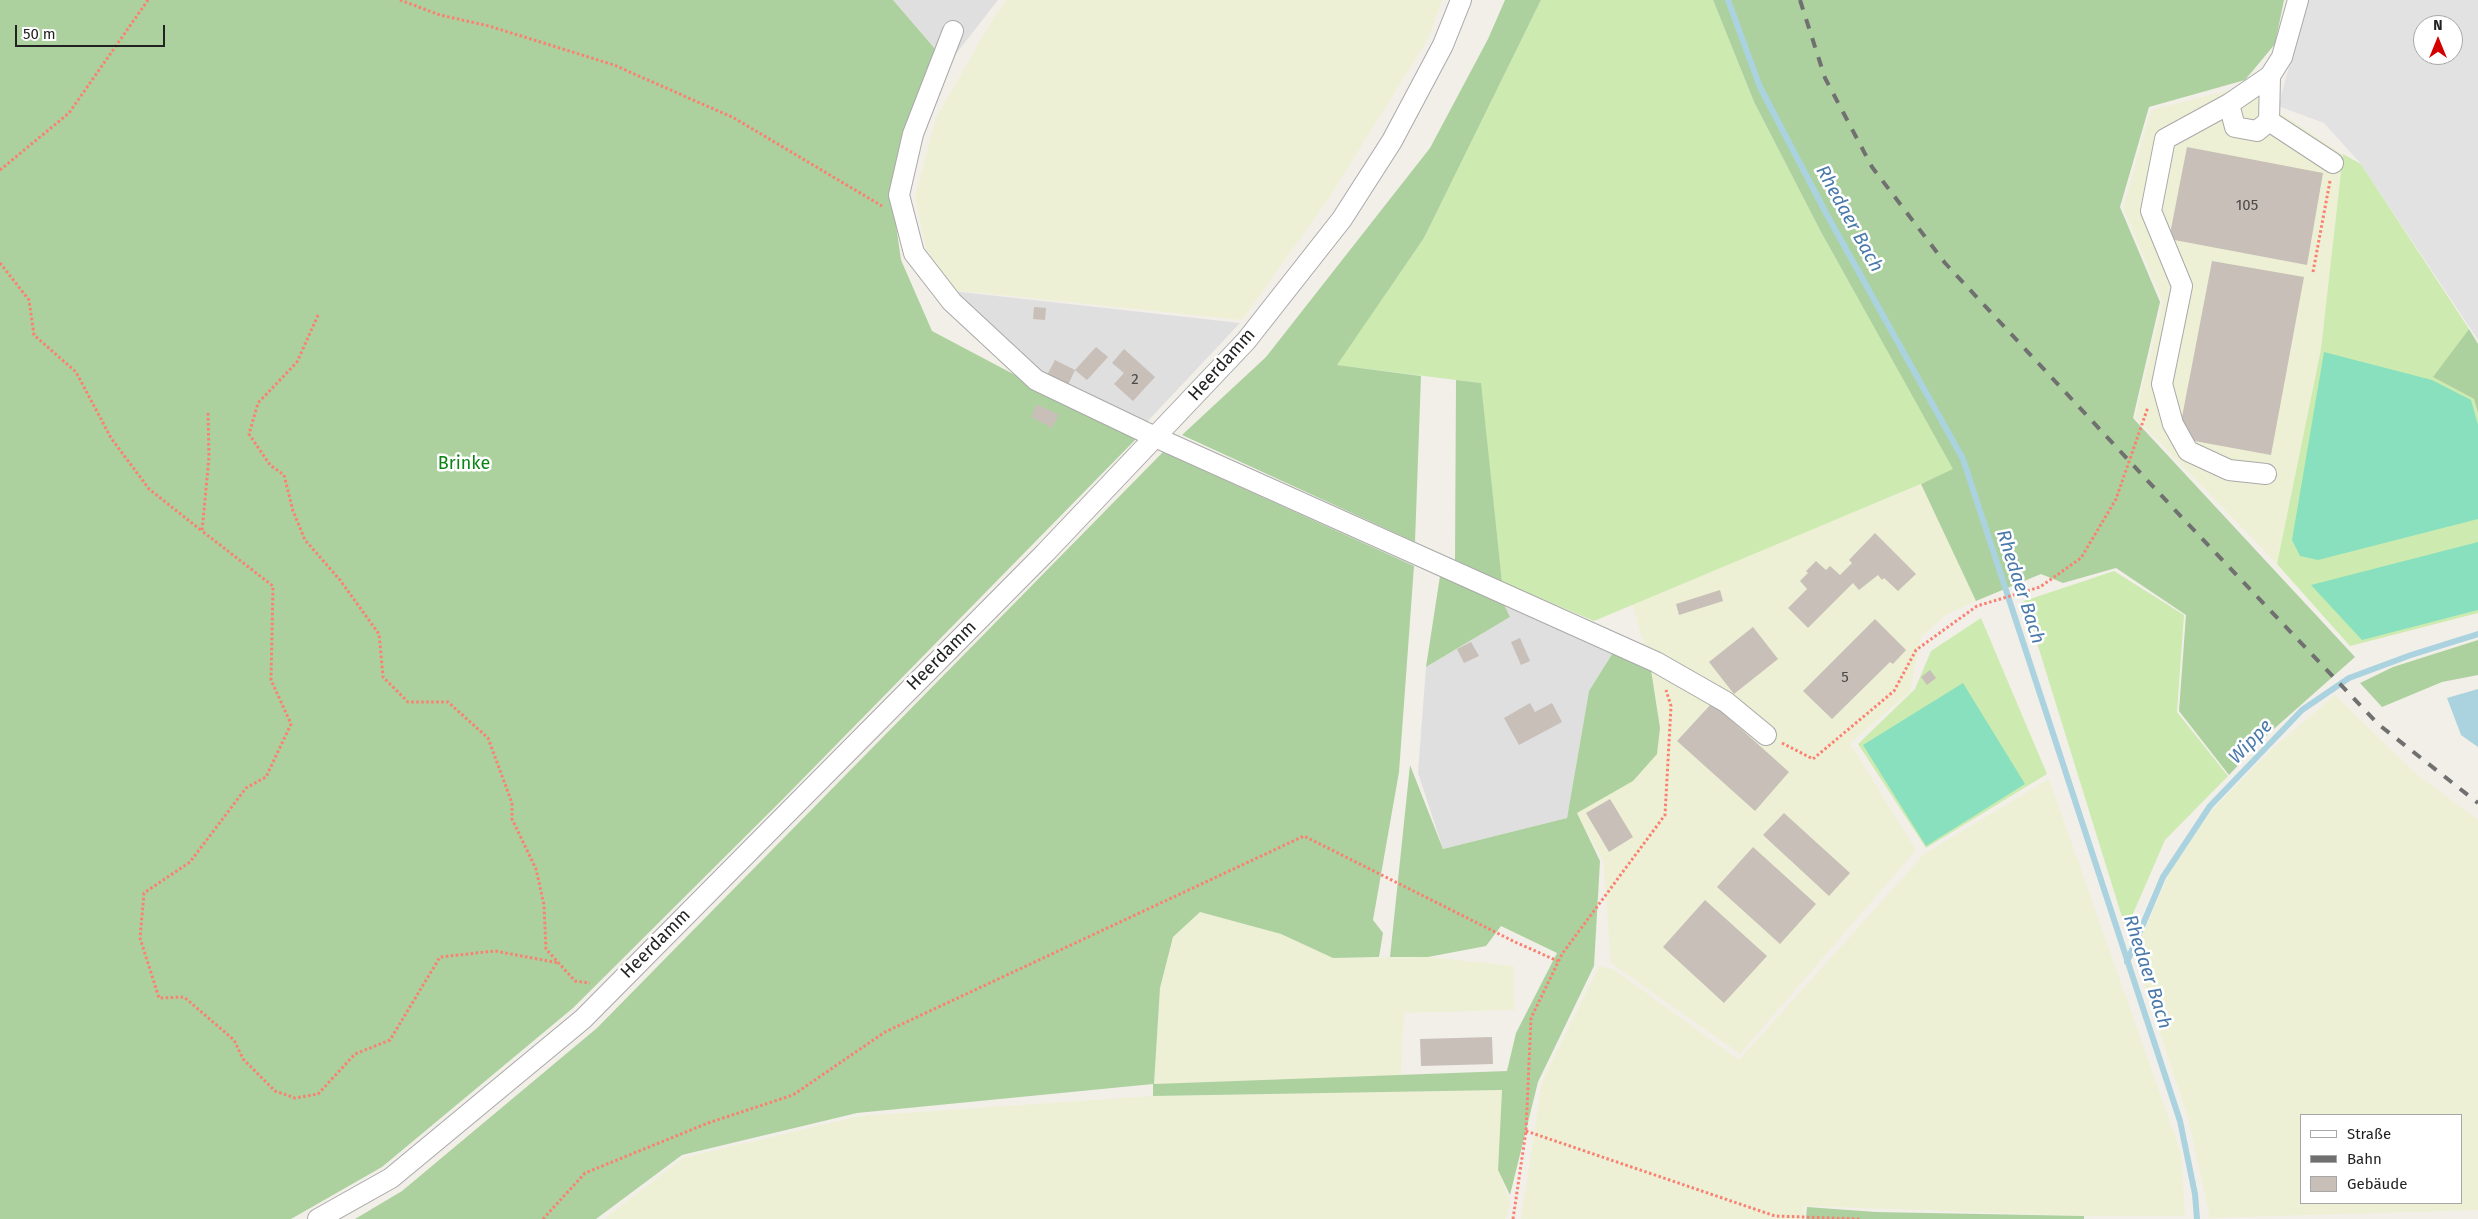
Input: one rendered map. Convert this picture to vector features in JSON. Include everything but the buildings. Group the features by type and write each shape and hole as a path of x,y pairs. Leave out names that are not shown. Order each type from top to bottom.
{"street":[{"name":"Heerdamm","path":"318,1219 391,1178 583,1019 1045,553 1246,341 1342,219 1392,141 1443,45 1461,0"},
{"path":"2266,474 2229,470 2188,451 2173,424 2162,384 2182,286 2151,211 2165,139 2229,104 2270,76 2282,57 2298,0"},
{"path":"953,31 913,134 899,195 914,253 952,302 1036,380 1155,437 1656,662 1726,702 1766,735"},
{"path":"2229,104 2235,128 2257,131 2269,121 2270,76"},
{"path":"2269,121 2332,163"}],"path":[{"path":"0,170 69,114 148,0"},
{"path":"400,0 440,15 489,26 614,65 734,118 906,221"},
{"path":"2313,272 2332,163"},
{"path":"0,263 29,300 34,335 76,372 111,438 149,489 273,586 271,680 291,724 266,777 246,788 190,862 144,892 140,938 159,998 184,997 234,1040 243,1059 275,1091 295,1098 318,1094 356,1054 390,1040 440,957 495,951 559,963"},
{"path":"318,315 297,362 258,403 249,434 270,466 284,476 293,512 305,540 340,580 379,634 383,677 408,702 448,702 488,738 512,803 512,819 536,869 544,904 546,948 575,981 613,988"},
{"path":"1766,735 1812,759 1894,691 1916,650 1977,606 2040,587 2081,558 2116,499 2147,409 2162,384"},
{"path":"202,531 209,457 208,413"},
{"path":"1513,1219 1526,1131 1531,1018 1558,961 1665,815 1671,706 1656,662"},
{"path":"543,1219 585,1173 708,1123 793,1095 885,1032 1304,836 1517,943 1558,961"},
{"path":"1526,1131 1775,1216 1860,1219"}],"shaded area":[{"path":"893,0 998,0 948,64"},
{"path":"2308,0 2478,0 2478,340 2361,164 2324,123 2278,106"},
{"path":"952,291 1240,323 1145,424 1029,368"},
{"path":"1500,596 1614,651 1589,691 1567,818 1443,849 1418,773 1426,667 1510,617"}],"green space":[{"name":"Brinke","path":"0,0 893,0 948,64 892,197 901,260 932,331 1136,439 782,800 573,1008 382,1167 291,1219 0,1219"},
{"path":"1007,0 1442,0 1428,39 1329,198 1242,320 952,290 926,249 915,196 936,118 995,15"},
{"path":"1505,0 1541,0 1424,238 1337,365 1421,376 1415,542 1182,435 1266,357 1430,148 1488,39"},
{"path":"1541,0 1713,0 1754,102 1821,232 1954,470 1594,621 1502,582 1480,383 1336,365 1424,238"},
{"path":"1713,0 2284,0 2275,44 2245,80 2149,107 2120,207 2160,302 2133,418 2355,657 2267,735 2229,775 2179,711 2186,615 2116,568 2063,583 2041,574 1976,601 1921,484 1953,469 1821,232 1754,102"},
{"path":"2241,87 2343,154 2321,349 2277,564 2135,417 2163,302 2123,208 2151,110"},
{"path":"2343,154 2361,164 2469,329 2434,377 2474,399 2478,413 2478,613 2350,646 2277,564 2321,349"},
{"path":"2469,329 2478,344 2478,413 2474,399 2433,377"},
{"path":"2324,352 2432,380 2471,400 2478,425 2478,519 2318,560 2300,556 2292,540"},
{"path":"1456,380 1481,383 1502,582 1455,560"},
{"path":"1163,452 1414,566 1399,772 1373,920 1383,933 1379,957 1333,958 1281,934 1200,912 1173,937 1160,988 1154,1084 1507,1071 1516,1033 1557,953 1501,926 1486,946 1428,957 1390,957 1410,765 1443,849 1567,818 1589,691 1614,651 1651,670 1660,728 1657,754 1633,781 1577,813 1600,861 1594,966 1538,1082 1510,1195 1498,1170 1502,1090 1153,1096 1153,1084 857,1113 682,1155 596,1219 355,1219 402,1191 597,1028"},
{"path":"1921,484 1976,601 1946,615 1921,637 1910,692 1850,743 1916,850 1740,1054 1611,963 1603,860 1576,813 1633,781 1651,670 1632,603"},
{"path":"2478,542 2478,610 2362,640 2311,585"},
{"path":"2114,571 2184,615 2177,712 2228,776 2165,840 2126,930 2024,601"},
{"path":"1440,576 1500,596 1510,617 1426,667"},
{"path":"1981,618 2047,774 1926,848 1858,744 1915,689 1931,651"},
{"path":"2478,640 2478,675 2442,682 2382,707 2360,683 2393,667"},
{"path":"1963,683 2025,784 1926,846 1863,745"},
{"path":"2335,695 2414,772 2478,820 2478,1210 2210,1218 2188,1118 2134,955 2170,871 2212,810 2272,749"},
{"path":"2049,779 2181,1153 2185,1216 2084,1216 1804,1206 1803,1219 1521,1219 1542,1081 1599,966 1613,969 1739,1060 1924,854"},
{"path":"1200,912 1281,934 1333,958 1428,957 1514,966 1515,1010 1404,1013 1401,1075 1154,1084 1160,988 1173,937"},
{"path":"1502,1090 1498,1170 1510,1202 1506,1219 604,1219 683,1158 859,1116 1153,1096"},
{"path":"1807,1207 1876,1212 2084,1216 2084,1219 1806,1219"}],"water":[{"path":"2478,689 2478,747 2461,735 2447,698"}],"waterway":[{"name":"Rhedaer Bach","path":"1728,0 1760,87 1827,215 1963,459 2180,1121 2195,1194 2197,1219"},
{"name":"Wippe","path":"2127,962 2163,877 2210,806 2302,710 2349,678 2411,655 2478,634"}],"railway":[{"path":"1800,0 1825,78 1872,167 1945,263 2174,509 2378,724 2478,803"}]}
